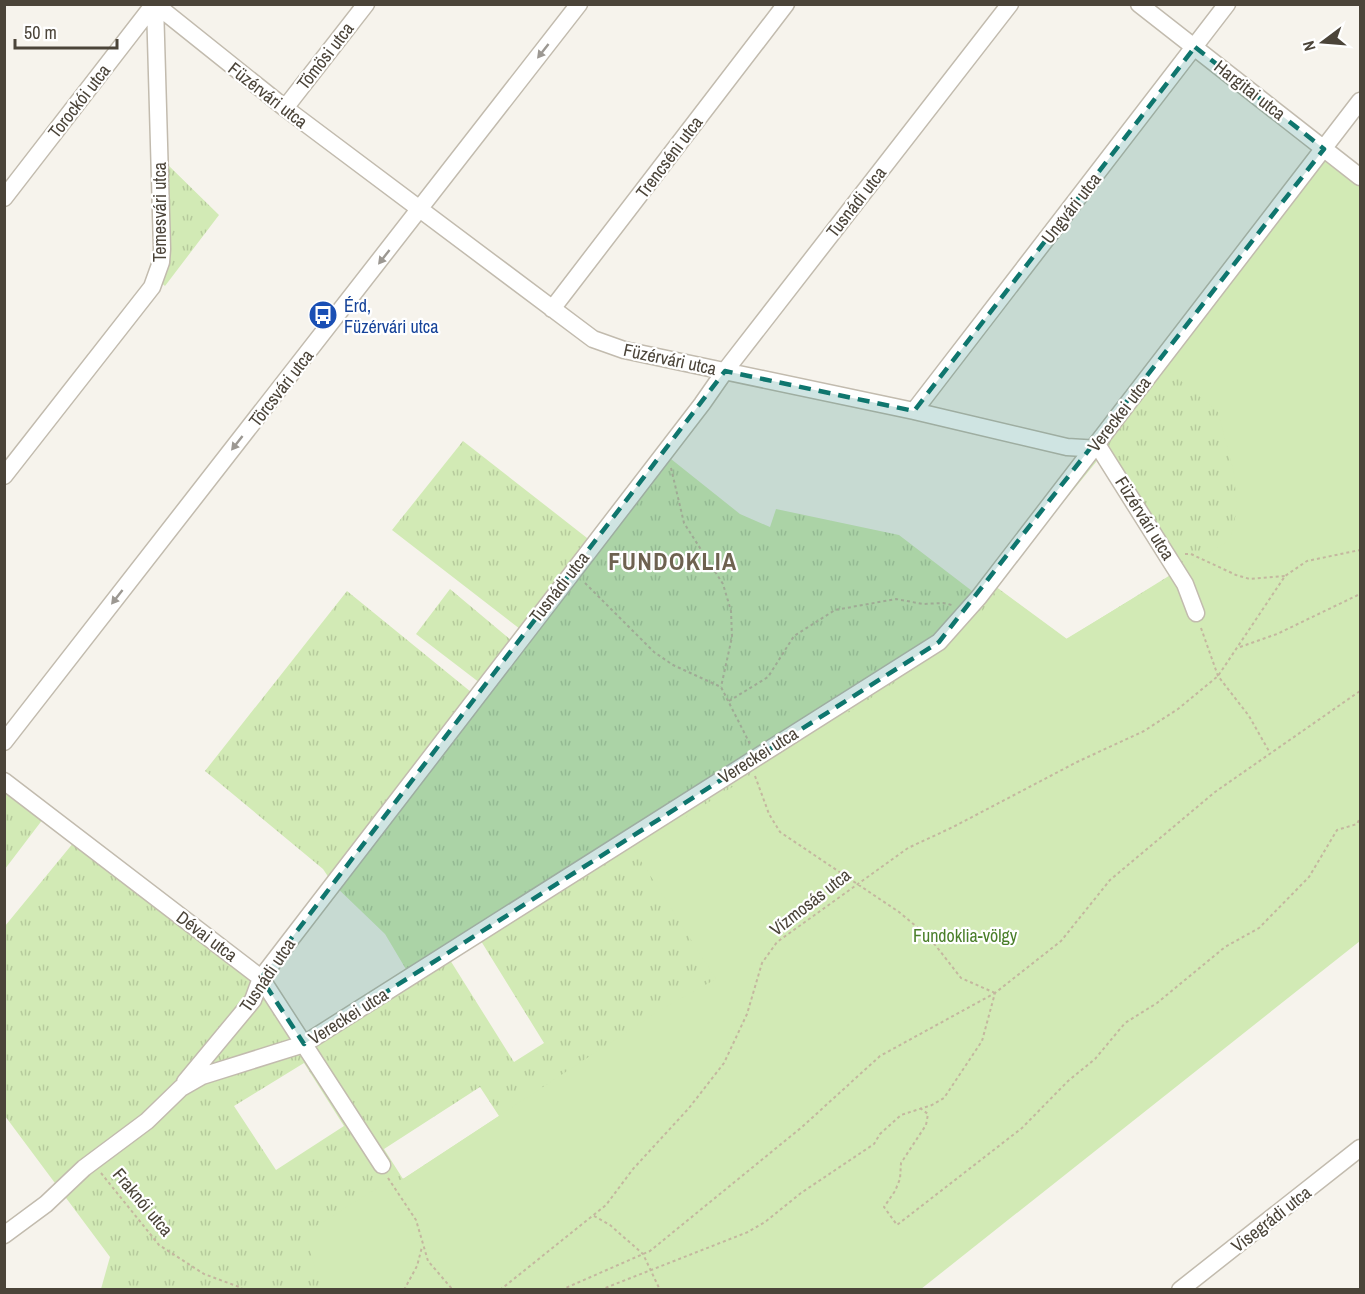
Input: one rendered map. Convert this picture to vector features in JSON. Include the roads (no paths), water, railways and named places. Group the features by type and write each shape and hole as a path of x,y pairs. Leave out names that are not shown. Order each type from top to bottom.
{"street":[{"name":"Füzérvári utca","path":"155,4 285,108 420,211 580,331 603,344 915,411 1067,447 1100,450 1169,556 1185,584 1196,613"},
{"name":"Torockói utca","path":"4,198 155,4"},
{"name":"Temesvári utca","path":"4,476 152,287 158,274 162,249 155,4"},
{"name":"Tömösi utca","path":"285,108 366,4"},
{"name":"Törcsvári utca","path":"4,742 579,4"},
{"name":"Trencséni utca","path":"552,309 786,4"},
{"name":"Tusnádi utca","path":"181,1088 253,1000 261,978 572,570 667,451 725,370 1010,4"},
{"name":"Hargitai utca","path":"1139,4 1360,177"},
{"name":"Ungvári utca","path":"915,411 1227,4"},
{"name":"Vereckei utca","path":"4,1235 46,1204 92,1162 147,1121 181,1088 202,1076 304,1044 939,642 1360,101"},
{"name":"Dévai utca","path":"4,781 261,978 382,1165"},
{"name":"Visegrádi utca","path":"1180,1290 1360,1148"}],"place":[{"name":"Érd, Füzérvári utca","path":"323,315"}],"district":[{"name":"FUNDOKLIA","path":"673,561"}],"park label":[{"name":"Fundoklia-völgy","path":"965,935"}]}
